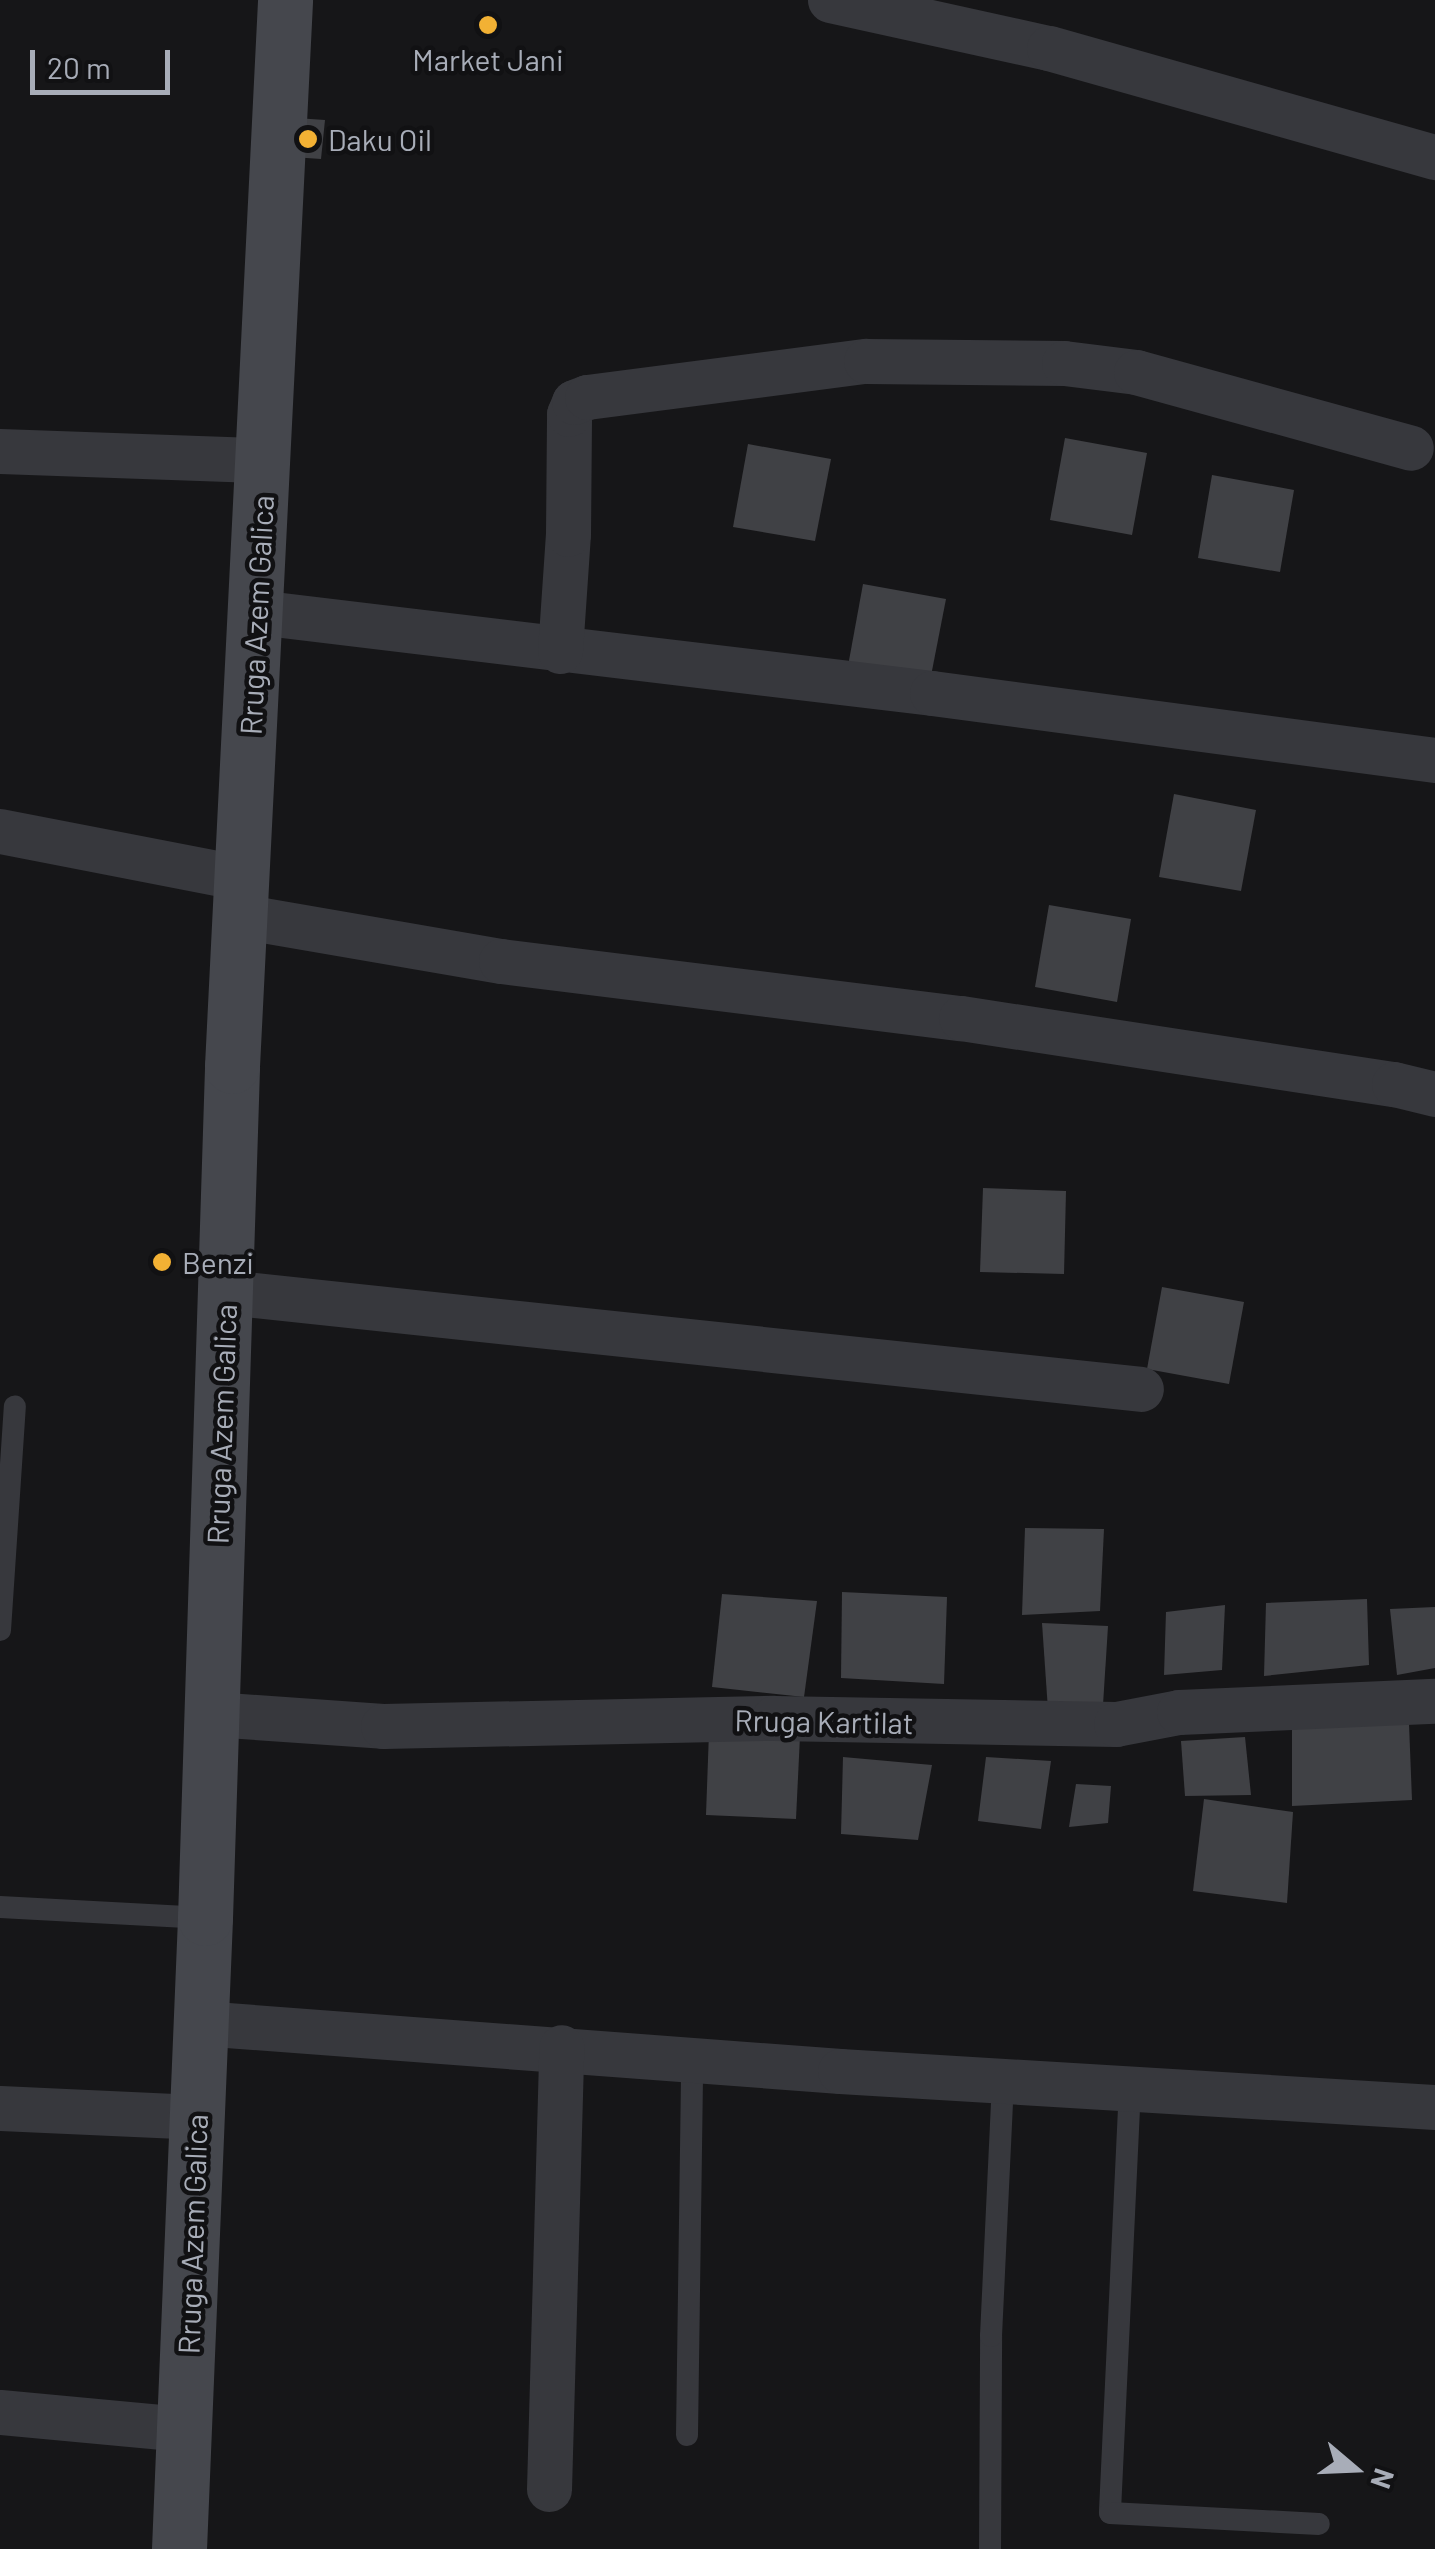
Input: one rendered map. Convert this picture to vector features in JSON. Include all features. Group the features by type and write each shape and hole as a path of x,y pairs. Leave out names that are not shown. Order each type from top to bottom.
{"main road":[{"name":"Rruga Azem Galica","path":"178,2549 206,1918 240,897 263,460 292,104 285,0"}],"street":[{"path":"830,0 1048,48 1435,156"},
{"path":"560,650 568,534 570,414 574,402 587,397 866,361 1064,362 1136,372 1412,448"},
{"path":"0,451 263,460"},
{"path":"258,612 932,693 1435,760"},
{"path":"0,831 240,897 502,960 962,1018 1394,1084 1435,1094"},
{"path":"226,1292 1141,1389"},
{"name":"Rruga Kartilat","path":"212,1714 384,1726 774,1718 1116,1724 1179,1712 1435,1702"},
{"path":"200,2023 1002,2080 1435,2106"},
{"path":"549,2490 561,2047"},
{"path":"0,2108 196,2117"},
{"path":"0,2412 184,2429"}],"lane":[{"path":"0,1630 15,1407"},
{"path":"0,1907 206,1918"},
{"path":"687,2435 692,2059"},
{"path":"990,2549 991,2336 1002,2080"},
{"path":"1130,2087 1110,2513 1319,2524"}],"building":[{"name":"Daku Oil","path":"296,118 325,120 321,159 292,157"},
{"path":"1065,438 1147,453 1132,535 1050,520"},
{"path":"748,444 831,459 815,541 733,527"},
{"path":"1212,475 1294,490 1280,572 1198,558"},
{"path":"863,584 946,599 930,681 848,666"},
{"path":"1174,794 1256,810 1241,891 1159,877"},
{"path":"1049,905 1131,919 1117,1002 1035,987"},
{"path":"983,1188 1066,1191 1064,1274 980,1272"},
{"path":"1162,1287 1244,1302 1229,1384 1147,1369"},
{"path":"1025,1528 1104,1529 1100,1611 1022,1615"},
{"path":"842,1592 947,1597 944,1684 841,1678"},
{"path":"722,1594 817,1601 804,1697 712,1687"},
{"path":"1367,1599 1369,1665 1264,1676 1266,1603"},
{"path":"1225,1605 1222,1670 1164,1675 1166,1612"},
{"path":"1435,1607 1435,1668 1397,1675 1390,1609"},
{"path":"1042,1623 1108,1626 1103,1705 1048,1710"},
{"path":"1292,1724 1409,1724 1412,1800 1292,1806"},
{"path":"709,1732 800,1736 796,1819 706,1815"},
{"path":"1245,1737 1251,1795 1185,1796 1181,1741"},
{"path":"843,1757 932,1765 918,1840 841,1834"},
{"path":"986,1757 1051,1761 1041,1829 978,1821"},
{"path":"1076,1784 1111,1786 1108,1823 1069,1827"},
{"path":"1204,1799 1293,1812 1287,1903 1193,1891"}],"place":[{"name":"Market Jani","path":"488,25"},
{"name":"Daku Oil","path":"308,139"},
{"name":"Benzi","path":"162,1262"}]}
